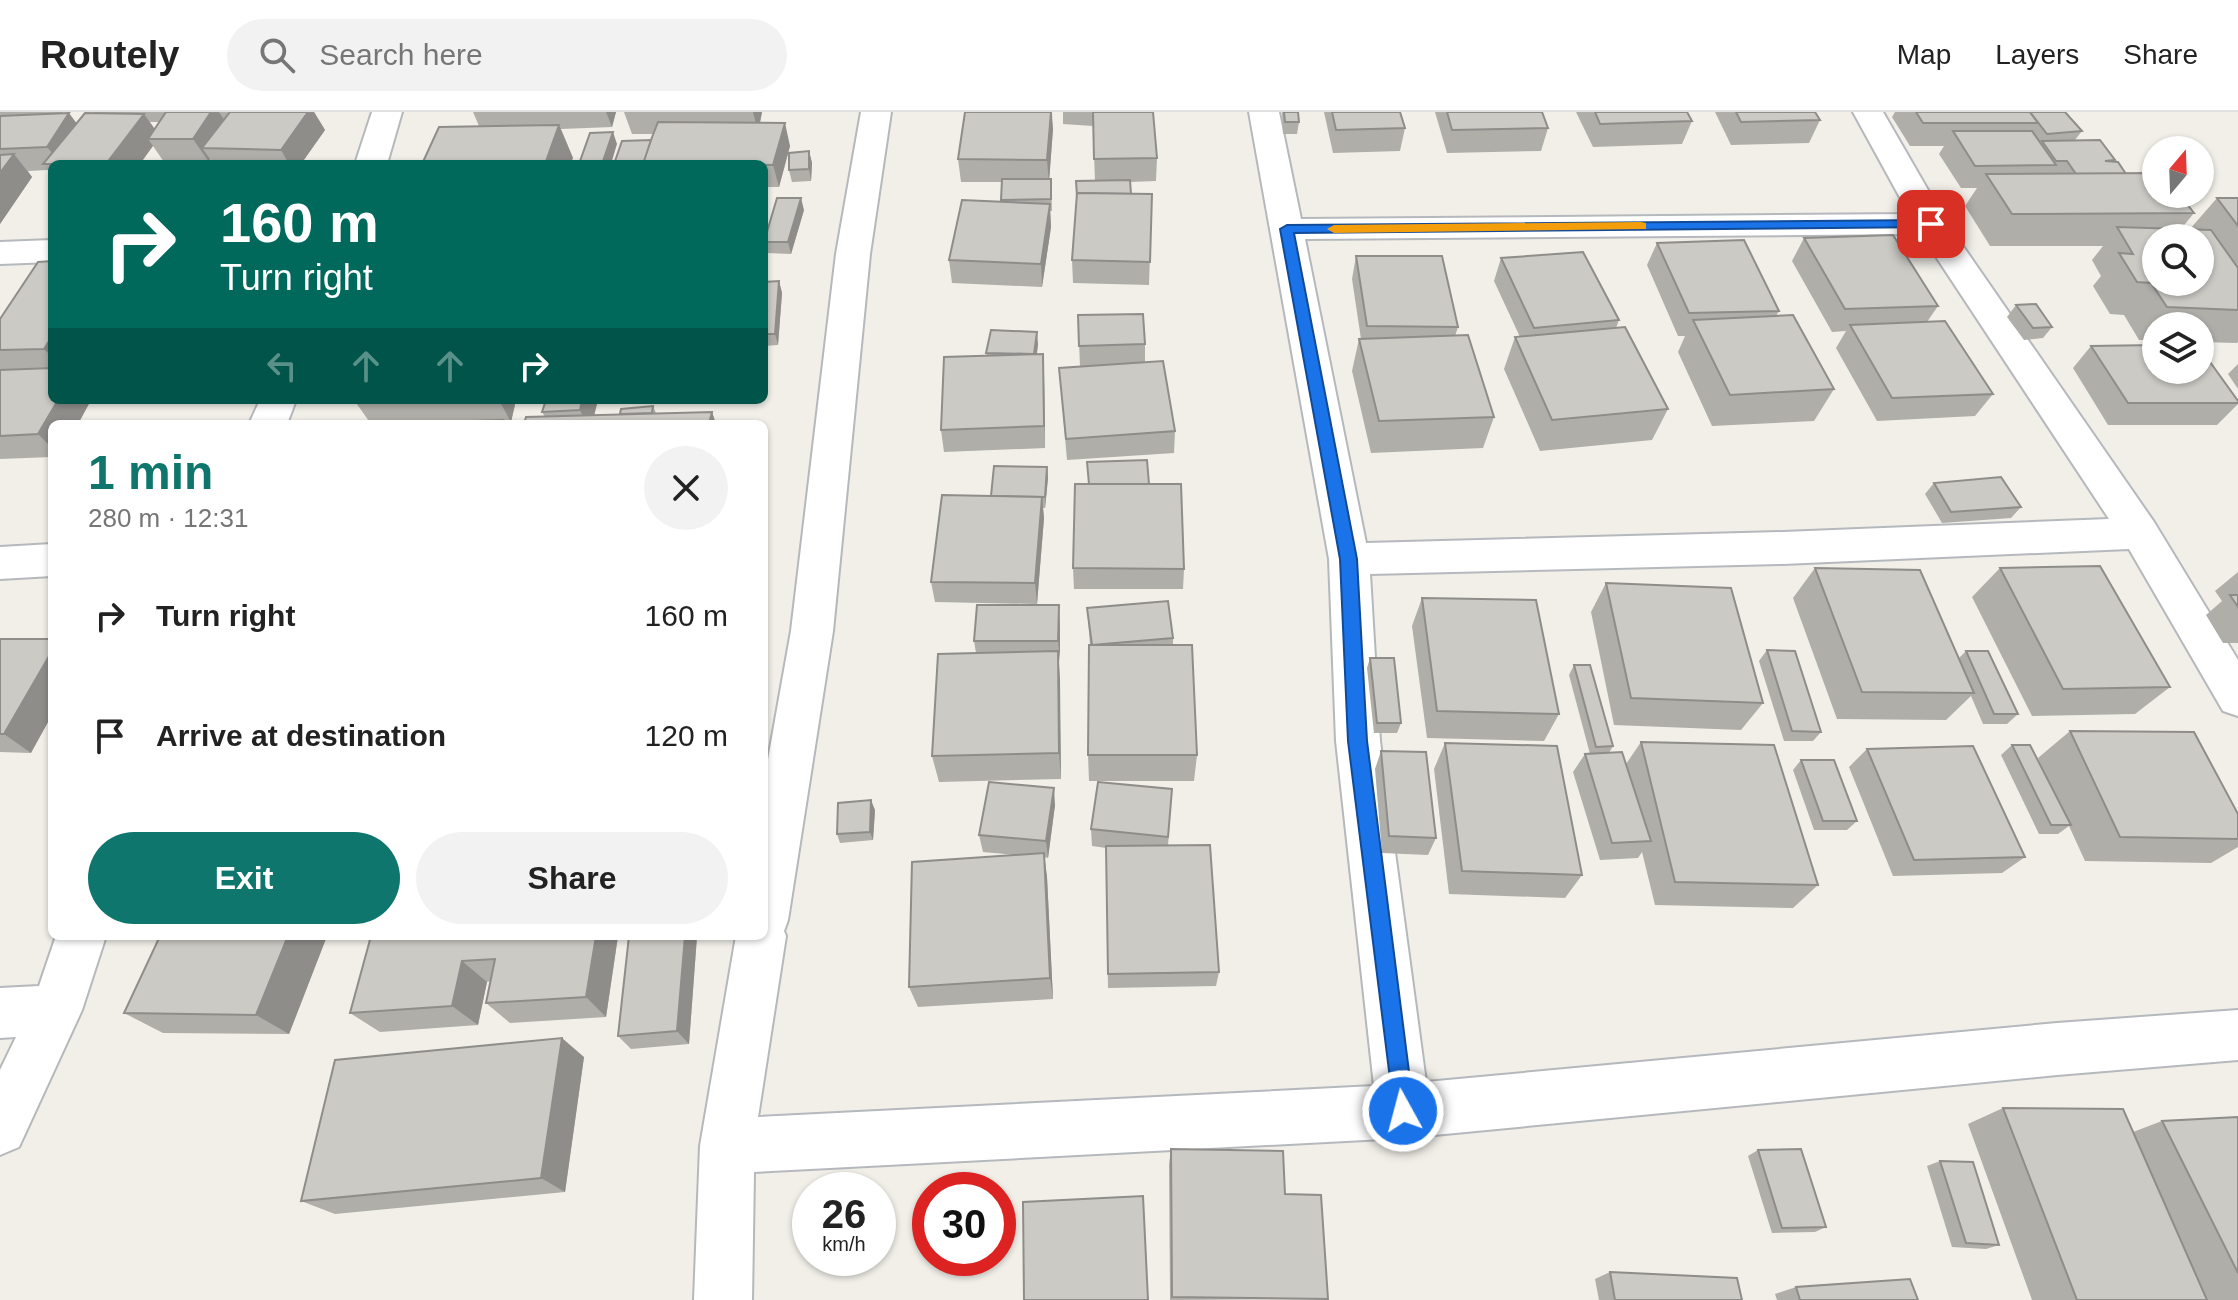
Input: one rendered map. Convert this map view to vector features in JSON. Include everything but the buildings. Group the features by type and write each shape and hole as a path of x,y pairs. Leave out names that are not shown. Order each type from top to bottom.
{"street":[{"path":"372,160 387,112"},
{"path":"768,896 812,631 853,254 876,112"},
{"path":"1264,112 1349,559 1358,741 1403,1111"},
{"path":"1868,112 1931,224 2014,351 2140,533 2238,698"},
{"path":"1287,229 1931,224"},
{"path":"0,253 48,251"},
{"path":"1349,559 1783,548 2140,533"},
{"path":"0,563 48,560"},
{"path":"0,1128 56,1010 80,940"},
{"path":"723,1300 727,1146 760,940"},
{"path":"0,1013 56,1010"},
{"path":"727,1146 1403,1111 2057,1049 2238,1035"}],"slow traffic":[{"path":"1334,229 1641,226"}],"route":[{"path":"1403,1111 1358,741 1349,559 1287,229 1931,224"}]}
